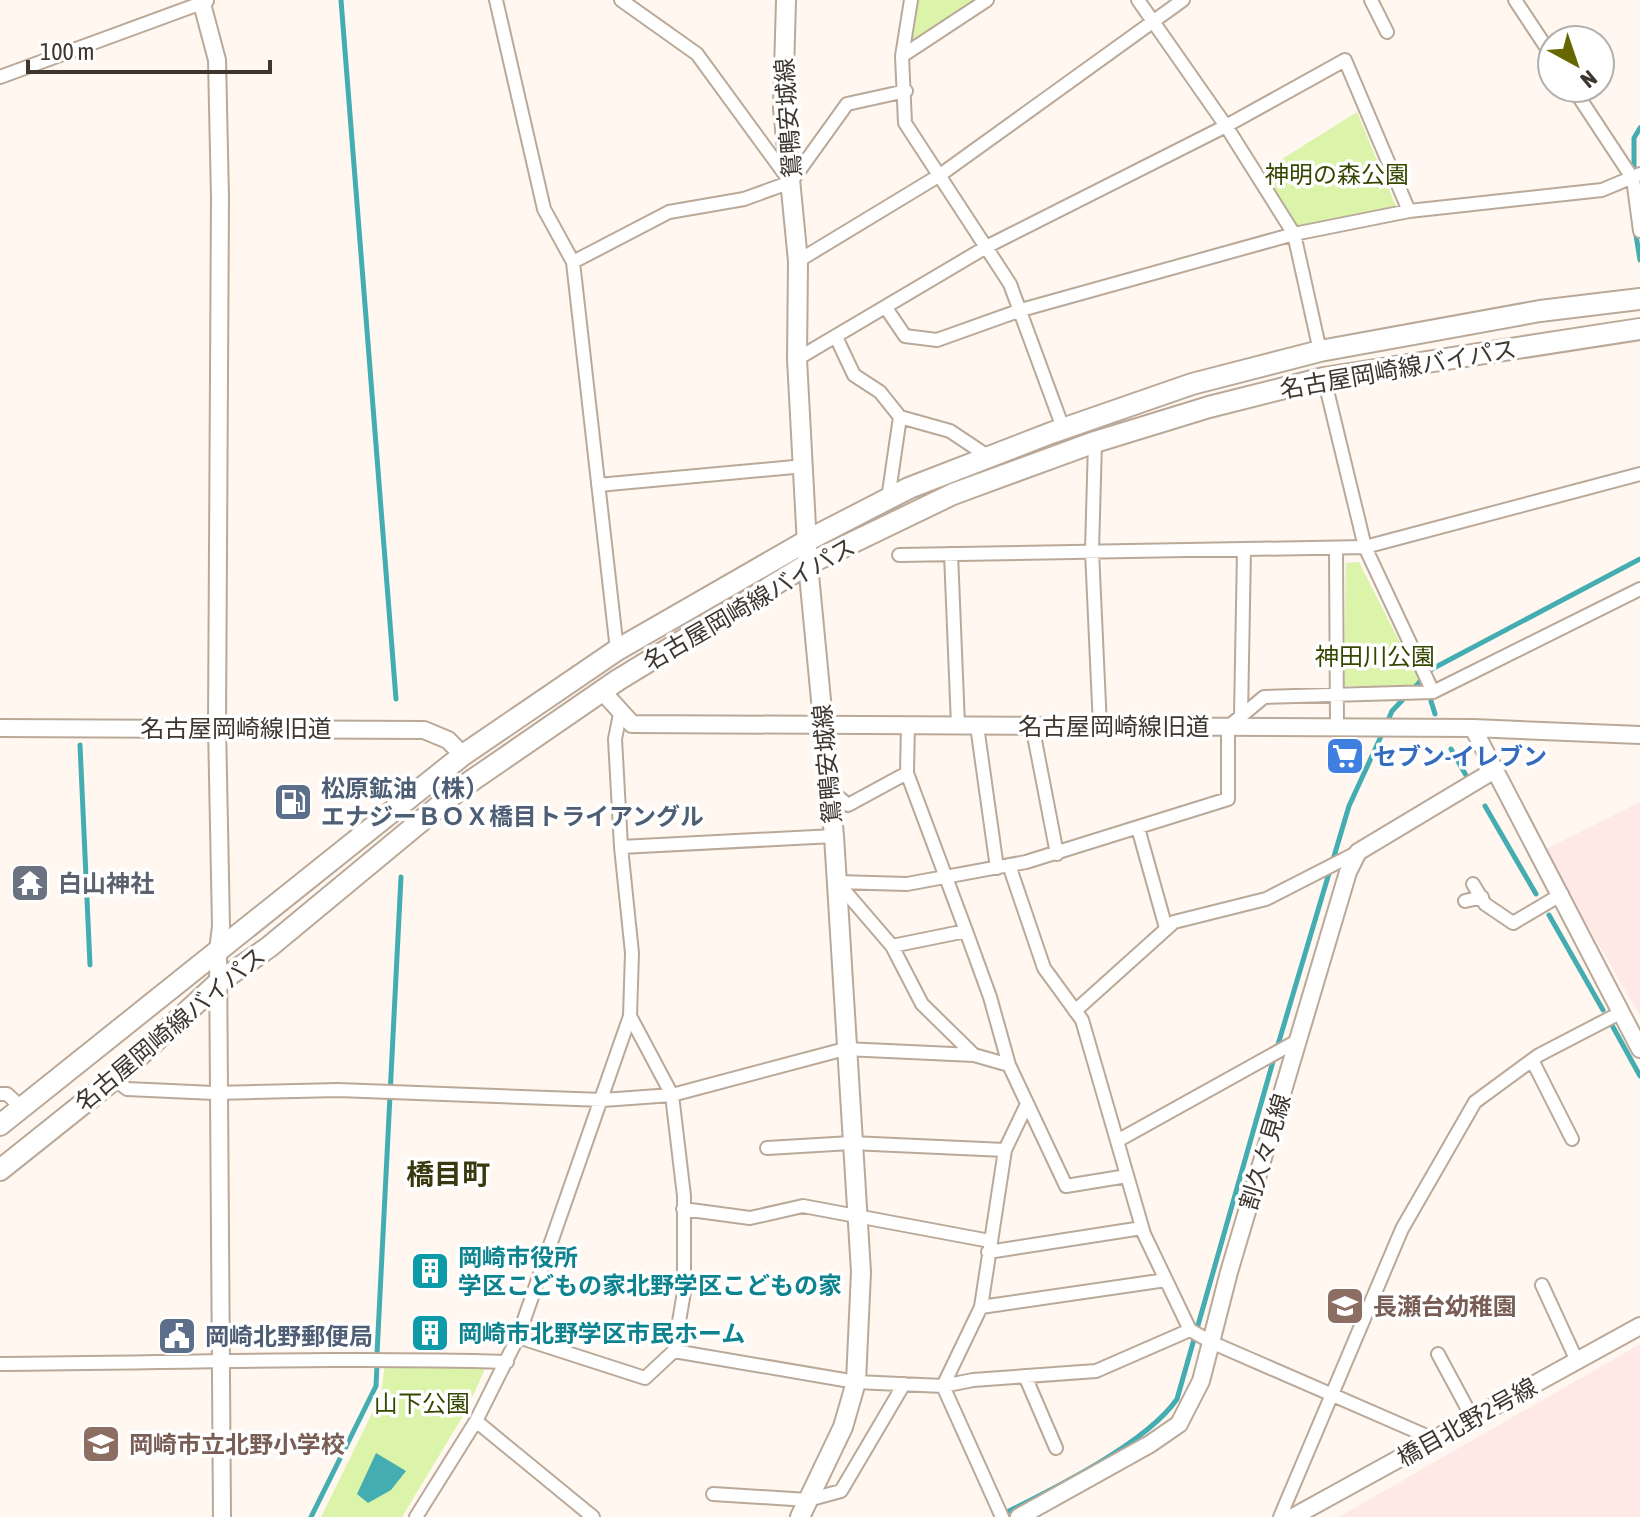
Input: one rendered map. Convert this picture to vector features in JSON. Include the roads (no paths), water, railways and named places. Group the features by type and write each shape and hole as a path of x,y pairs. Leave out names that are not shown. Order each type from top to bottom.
{"main road":[{"name":"鴛鴨安城線","path":"786,0 783,108 798,261 797,359 810,539 808,564 834,836 861,1272 856,1382 843,1427 804,1509"},
{"name":"名古屋岡崎線バイパス","path":"0,1125 463,755 617,650 810,539 888,499 1063,428 1192,384 1320,351 1525,314 1640,299"},
{"name":"名古屋岡崎線バイパス","path":"0,1170 114,1079 219,982 269,947 461,788 602,691 808,564 953,494 1095,442 1209,407 1324,378 1640,329"}],"street":[{"path":"496,0 544,209 573,262 617,650"},
{"path":"621,0 697,54 791,182"},
{"path":"911,0 902,56 906,91 905,123 988,246 1021,310 1063,428"},
{"path":"902,56 987,0"},
{"path":"1138,0 1226,126 1294,234 1320,351"},
{"path":"798,261 940,175 1183,0"},
{"path":"1371,0 1387,32"},
{"path":"1515,0 1536,32"},
{"path":"0,77 204,1 217,60 220,183 217,726 221,926 218,951 222,1517"},
{"path":"797,359 988,246 1226,126 1345,60 1409,211"},
{"path":"573,262 669,212 744,199 791,182 847,104 906,91"},
{"path":"1585,104 1637,176 1640,231"},
{"path":"886,308 905,336 937,340 1021,310 1294,234 1409,211 1602,190 1637,176"},
{"path":"836,337 854,375 880,392 900,417 950,431 989,457"},
{"path":"1324,378 1365,547 1433,692"},
{"path":"888,499 900,417"},
{"path":"1095,442 1092,551 1100,727"},
{"path":"598,485 805,466"},
{"path":"899,555 1365,547 1640,474"},
{"path":"1336,548 1337,728"},
{"path":"837,882 907,884 1003,867 1057,854 1228,799 1244,549"},
{"path":"951,554 958,725"},
{"path":"1235,721 1264,697 1433,692 1640,589"},
{"path":"416,1517 476,1421 518,1337 630,1016 632,953 621,847 615,739 620,714 602,691"},
{"name":"名古屋岡崎線旧道","path":"620,714 632,724 1100,727 1235,721 1337,728 1473,728 1640,735"},
{"path":"908,724 907,773 990,997 1009,1065 1066,1186 1127,1176"},
{"path":"1032,725 1057,854"},
{"name":"名古屋岡崎線旧道","path":"0,728 217,726 424,730 448,740 463,755"},
{"path":"977,726 1003,867 1044,968 1082,1020 1142,1228 1190,1330 1213,1343 1436,1440"},
{"path":"1473,728 1640,1049"},
{"path":"1075,1011 1174,922 1266,899 1358,852 1493,771"},
{"path":"830,790 848,805 907,773"},
{"path":"1138,828 1166,928"},
{"path":"621,847 834,836"},
{"name":"割久々見線","path":"1019,1517 1150,1444 1179,1424 1201,1381 1229,1272 1338,902 1358,852"},
{"path":"837,882 892,946 922,1004 974,1055"},
{"path":"1473,884 1485,904 1513,923 1562,894"},
{"path":"1465,901 1482,897"},
{"path":"892,946 966,931"},
{"path":"1280,1517 1402,1229 1475,1102 1532,1060 1620,1013"},
{"path":"518,1337 645,1378 674,1351 684,1292 683,1209 672,1095 630,1016"},
{"path":"1117,1141 1297,1041"},
{"path":"114,1079 127,1089 221,1092 338,1090 603,1100 672,1095 845,1049 974,1055 1009,1065"},
{"path":"1532,1060 1572,1139"},
{"path":"0,1094 7,1094 22,1108"},
{"path":"1002,1517 943,1386 981,1307 1005,1150 1027,1104"},
{"path":"767,1148 851,1143 1005,1150"},
{"path":"683,1209 750,1218 803,1206 989,1246 1142,1228"},
{"path":"981,1307 1166,1280"},
{"path":"1542,1285 1577,1361"},
{"name":"橋目北野2号線","path":"1293,1517 1640,1326"},
{"path":"674,1351 856,1382 943,1386 1096,1371 1190,1330"},
{"path":"1438,1354 1473,1419"},
{"path":"0,1364 357,1358 507,1362"},
{"path":"1025,1376 1056,1448"},
{"path":"713,1494 804,1509 841,1491 904,1384"},
{"path":"476,1421 593,1517"}],"water":[{"path":"376,1453 406,1471 391,1490 368,1503 357,1494"}],"waterway":[{"path":"341,0 396,699"},
{"path":"1634,176 1634,138 1640,128"},
{"path":"1635,229 1640,260"},
{"path":"1387,723 1392,711 1432,669 1640,559"},
{"path":"1431,701 1435,714"},
{"path":"1277,1048 1349,806 1383,732"},
{"path":"80,745 90,965"},
{"path":"1451,749 1467,777"},
{"path":"1485,806 1536,894"},
{"path":"377,1354 401,877"},
{"path":"1549,915 1603,1010"},
{"path":"1613,1027 1640,1076"},
{"path":"1003,1514 1072,1479 1122,1448 1163,1416 1177,1399 1274,1058"},
{"path":"311,1517 376,1386 377,1365"}],"place":[{"name":"セブン-イレブン","path":"1345,756"},
{"name":"松原鉱油（株） エナジーＢＯＸ橋目トライアングル","path":"293,802"},
{"name":"白山神社","path":"30,883"},
{"name":"岡崎市役所 学区こどもの家北野学区こどもの家","path":"430,1271"},
{"name":"長瀬台幼稚園","path":"1345,1306"},
{"name":"岡崎市北野学区市民ホーム","path":"430,1333"},
{"name":"岡崎北野郵便局","path":"177,1336"},
{"name":"岡崎市立北野小学校","path":"101,1444"}],"district":[{"name":"橋目町","path":"448,1174"}],"park label":[{"name":"神明の森公園","path":"1337,174"},
{"name":"神田川公園","path":"1375,656"},
{"name":"山下公園","path":"422,1403"}]}
